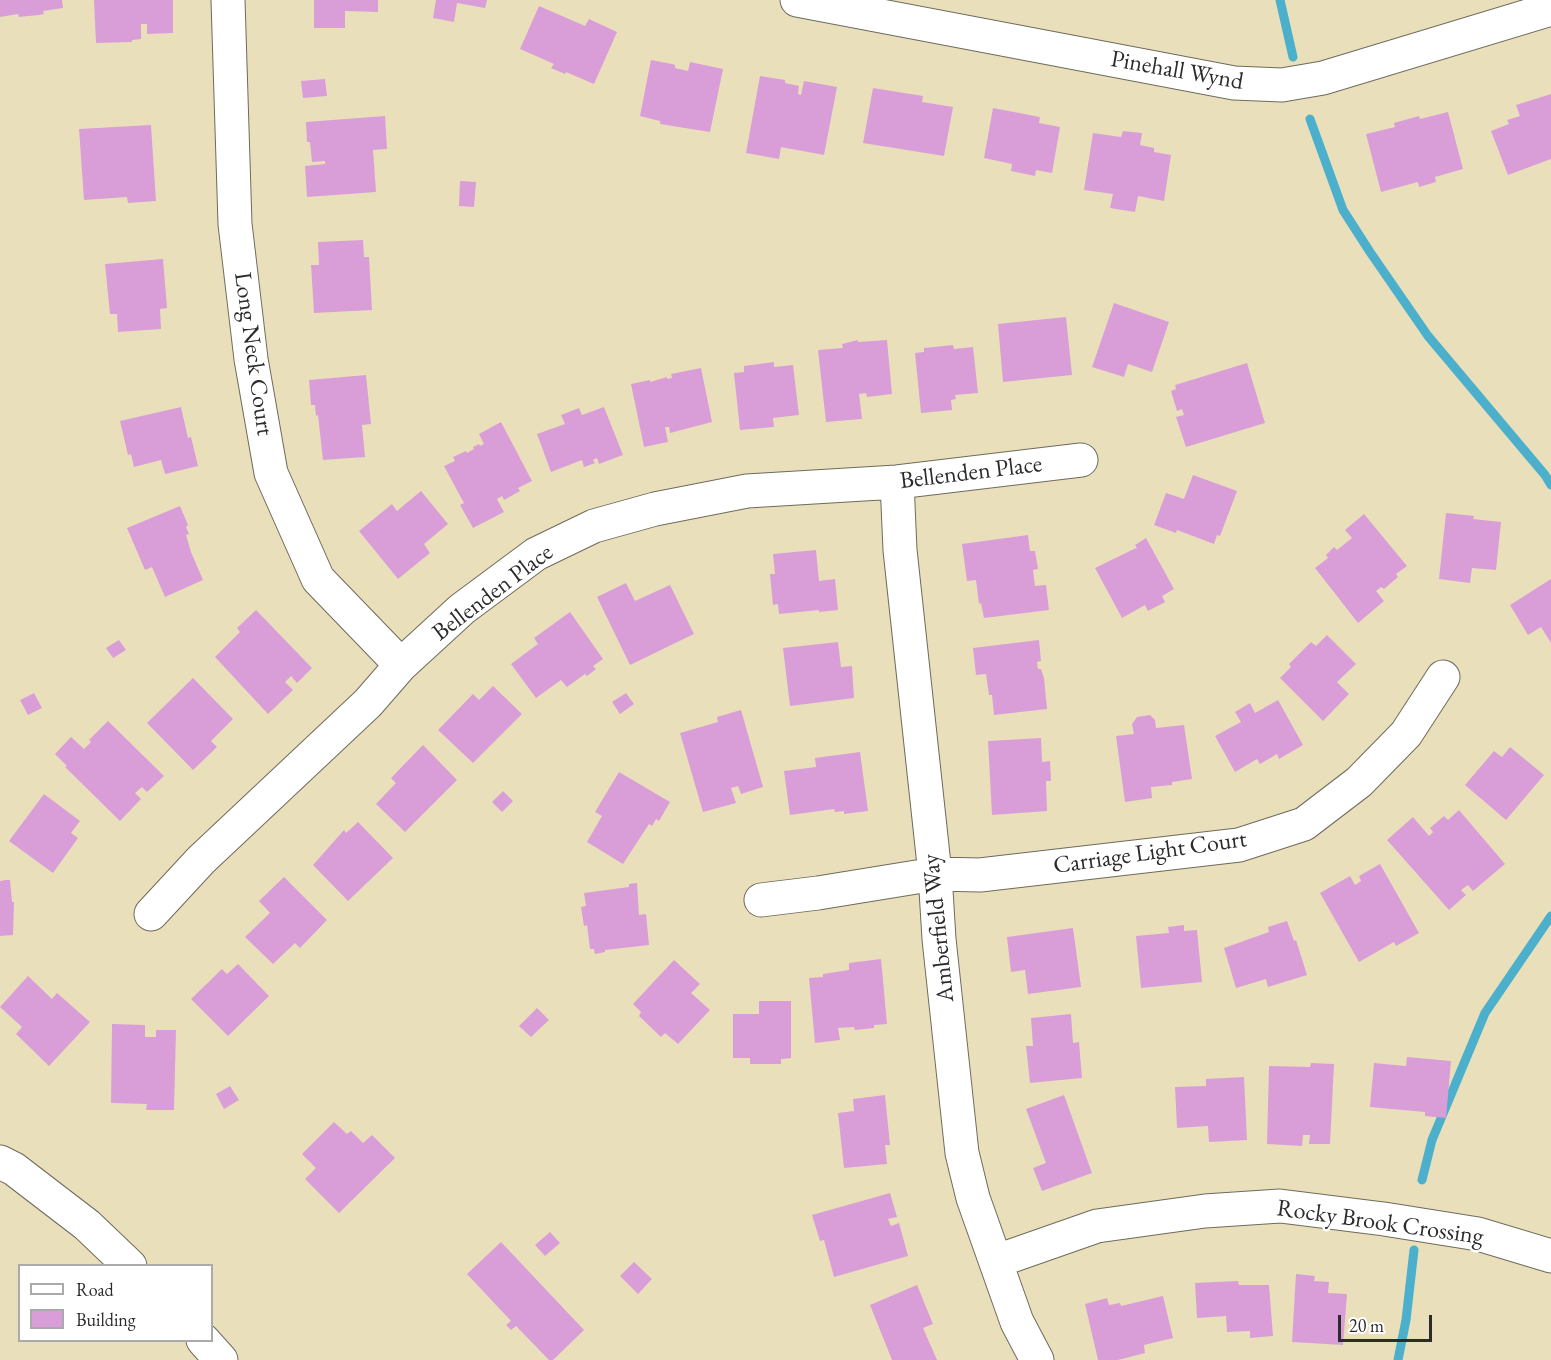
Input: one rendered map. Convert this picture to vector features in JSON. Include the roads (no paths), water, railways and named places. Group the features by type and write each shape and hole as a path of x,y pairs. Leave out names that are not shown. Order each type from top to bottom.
{"street":[{"name":"Long Neck Court","path":"228,0 235,224 251,358 271,473 318,579 401,665"},
{"name":"Pinehall Wynd","path":"797,0 1234,84 1282,85 1323,78 1551,9"},
{"name":"Bellenden Place","path":"151,914 201,860 368,703 401,665 462,609 536,554 594,526 655,509 747,491 897,482 1081,460"},
{"name":"Amberfield Way","path":"897,482 900,550 962,1153 973,1198 1017,1322 1037,1360"},
{"name":"Carriage Light Court","path":"761,900 818,893 935,873 980,875 1239,844 1304,824 1359,782 1406,735 1443,677"},
{"path":"0,1162 14,1169 87,1225 128,1264"},
{"name":"Rocky Brook Crossing","path":"997,1262 1097,1227 1205,1211 1280,1206 1478,1234 1551,1256"},
{"path":"204,1342 221,1360"}],"waterway":[{"path":"1280,0 1293,57"},
{"path":"1310,119 1343,210 1370,252 1428,336 1551,485"},
{"path":"1422,1180 1432,1140 1485,1013 1551,916"},
{"path":"1398,1360 1406,1320 1414,1250"}]}
